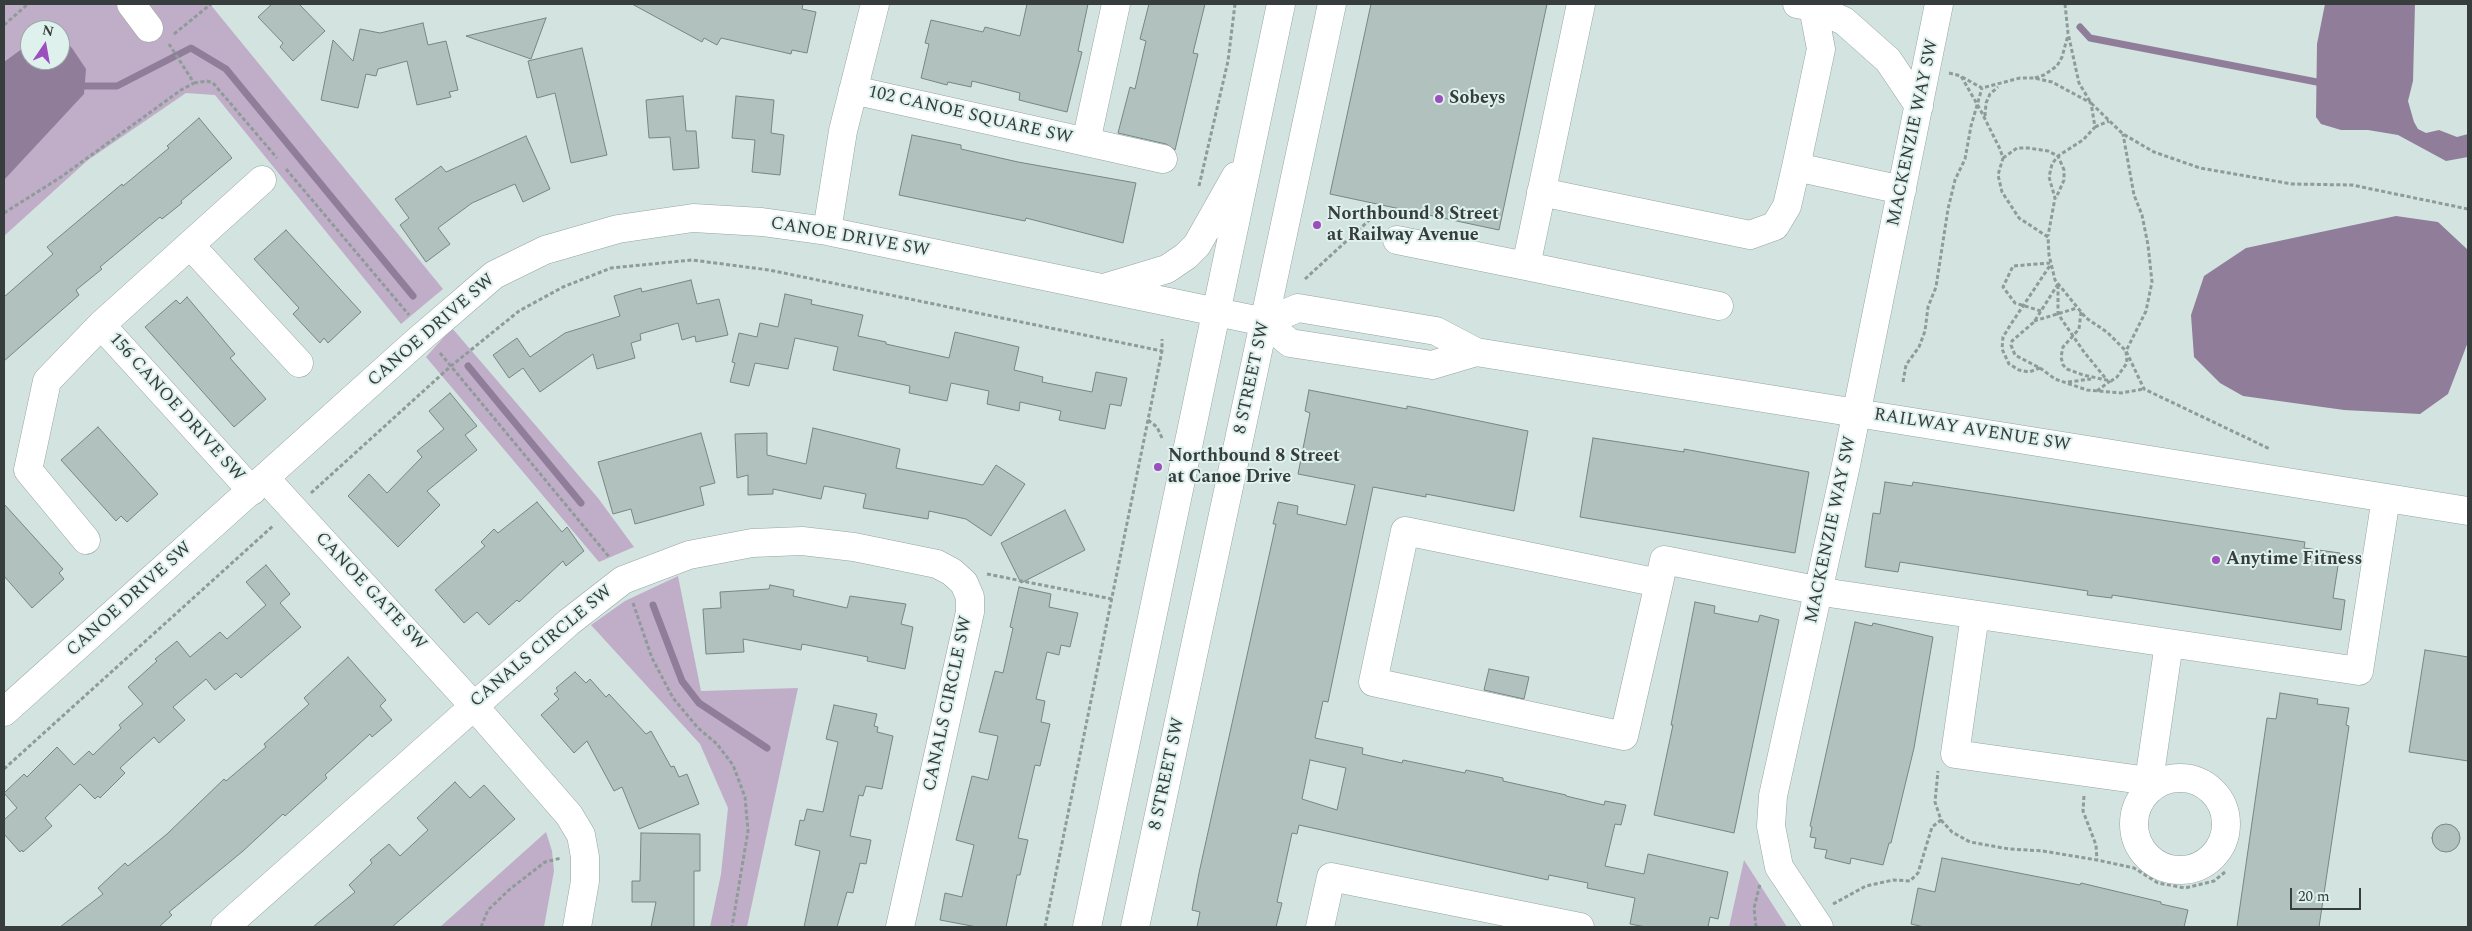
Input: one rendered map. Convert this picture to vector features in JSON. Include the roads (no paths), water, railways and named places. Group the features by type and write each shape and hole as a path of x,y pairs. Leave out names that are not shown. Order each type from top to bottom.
{"street":[{"path":"131,4 158,34"},
{"path":"827,231 843,131 875,4"},
{"name":"102 CANOE SQUARE SW","path":"1086,142 1116,4"},
{"path":"1087,927 1281,4"},
{"name":"8 STREET SW","path":"1135,927 1332,4"},
{"path":"1526,266 1580,4"},
{"name":"MACKENZIE WAY SW","path":"1822,918 1779,868 1771,826 1773,796 1820,592 1940,4"},
{"path":"1541,192 1750,235 1775,226 1787,206 1821,49 1805,5"},
{"path":"1805,5 1844,20 1888,60 1919,106"},
{"name":"102 CANOE SQUARE SW","path":"853,90 1163,159"},
{"path":"1104,288 1167,269 1186,256 1197,245 1248,155"},
{"path":"1796,167 1902,190"},
{"name":"156 CANOE DRIVE SW","path":"86,540 28,470 47,381 101,325 262,180"},
{"name":"CANOE DRIVE SW","path":"4,712 425,334 494,275 545,250 618,229 693,218 762,222 827,231 1265,322"},
{"path":"1396,228 1526,266 1719,306"},
{"path":"190,245 299,363"},
{"name":"RAILWAY AVENUE SW","path":"1265,322 1298,308 1436,331 1476,352 2468,511"},
{"name":"156 CANOE DRIVE SW","path":"101,325 259,485"},
{"name":"CANOE GATE SW","path":"259,485 293,508 473,705 569,815 581,835 584,852 585,881 578,927"},
{"path":"1659,583 1405,531 1373,682 1624,736 1659,583 1664,560 1820,592 2359,671 2386,498"},
{"name":"CANALS CIRCLE SW","path":"224,927 473,705 569,622 623,580 689,555 752,543 802,541 854,547 937,564 952,572 964,583 970,596 970,612 900,927"},
{"path":"1975,615 1955,754 2153,782 2169,643"},
{"path":"1320,927 1331,877 1580,927"}],"waterway":[{"path":"2080,27 2090,38 2322,83"},
{"path":"85,86 117,86 191,48 226,69 413,296"},
{"path":"468,366 581,503"},
{"path":"653,605 682,681 699,703 767,748"}],"place":[{"name":"Sobeys","path":"1439,99"},
{"name":"Northbound 8 Street at Railway Avenue","path":"1317,225"},
{"name":"Northbound 8 Street at Canoe Drive","path":"1158,467"},
{"name":"Anytime Fitness","path":"2216,560"}]}
